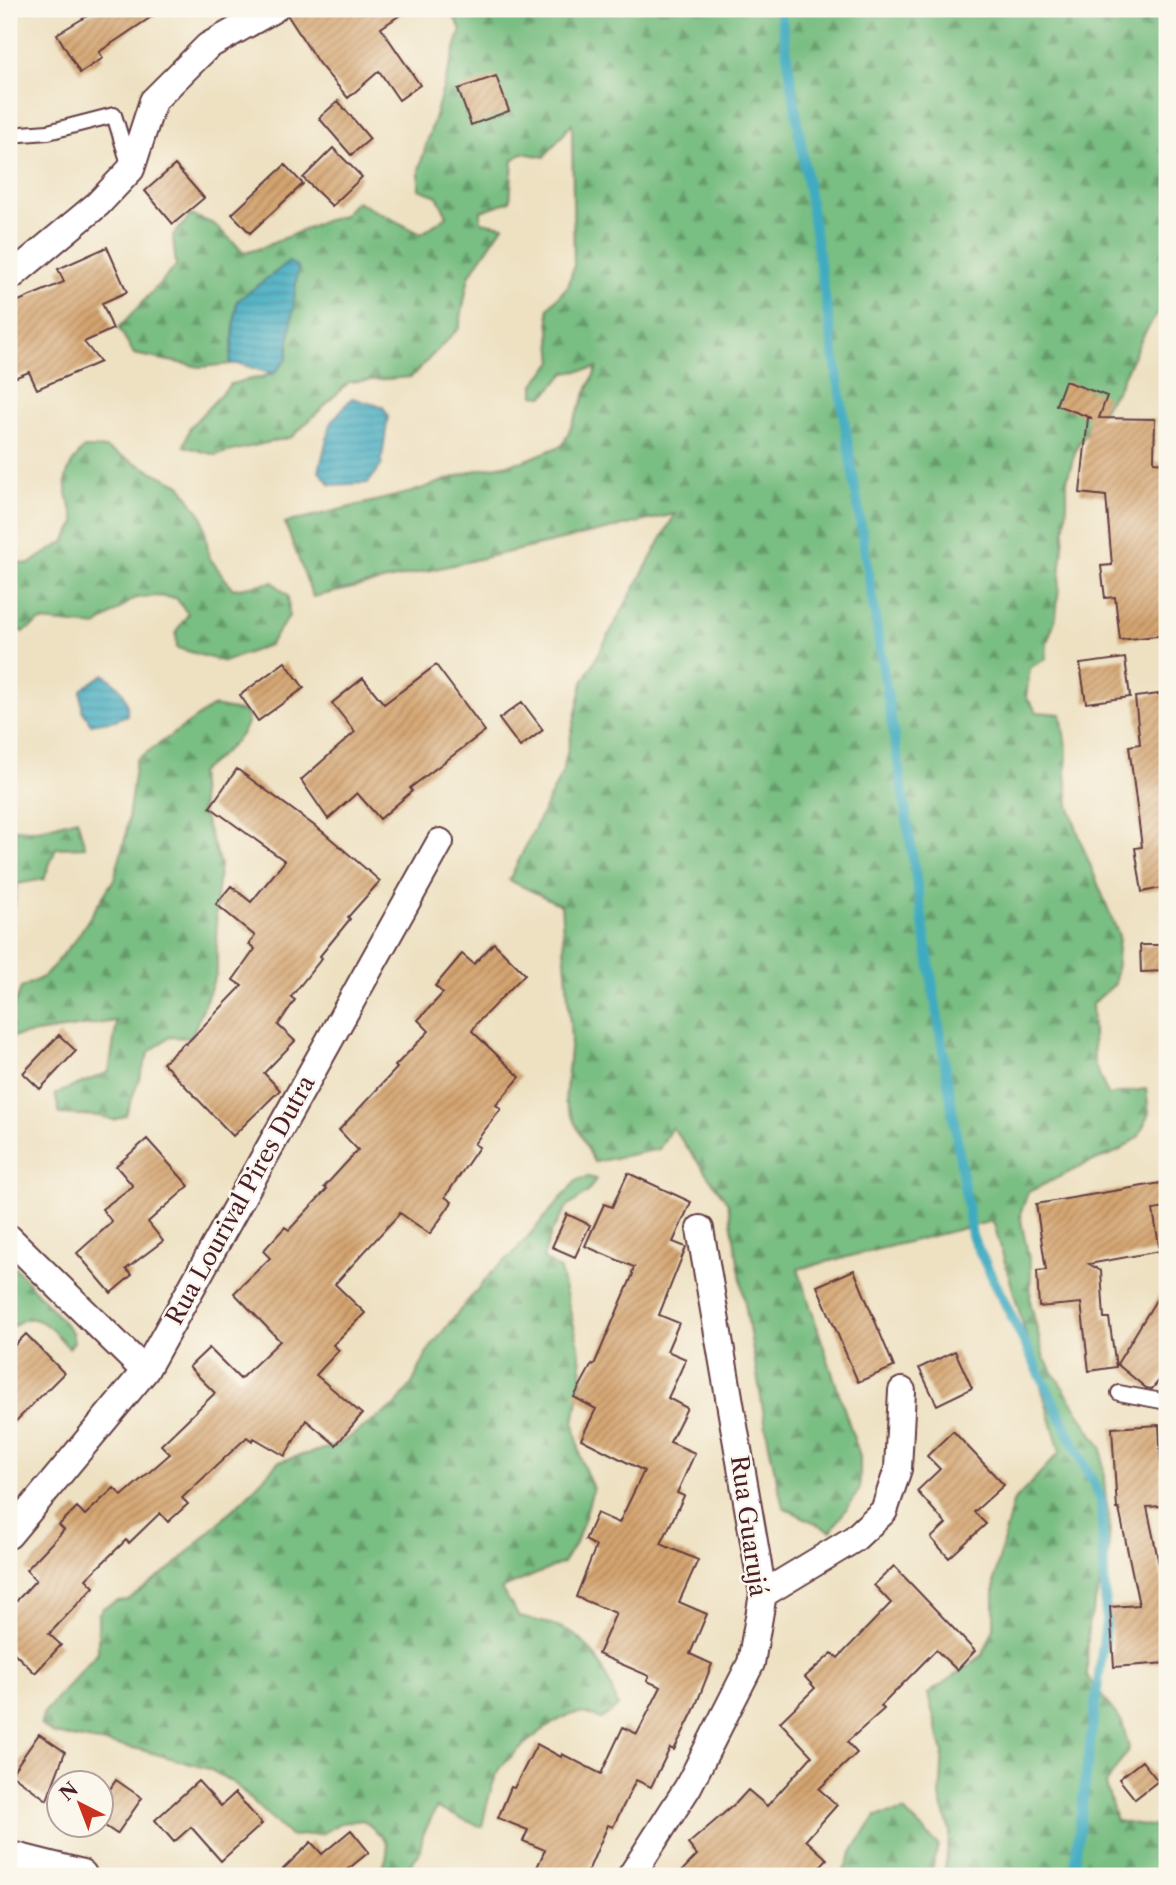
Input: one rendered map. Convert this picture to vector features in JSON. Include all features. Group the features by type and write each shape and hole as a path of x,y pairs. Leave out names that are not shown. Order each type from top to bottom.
{"street":[{"path":"9,278 98,204 131,169 153,101 208,46 274,9"},
{"name":"Rua Lourival Pires Dutra","path":"9,1535 145,1371 440,842"},
{"name":"Rua Guarujá","path":"631,1876 688,1787 751,1662 762,1594 700,1229"},
{"path":"9,1238 145,1371"},
{"path":"762,1594 854,1539 884,1511 898,1469 902,1391"},
{"path":"9,1858 80,1876"}],"lane":[{"path":"9,135 48,132 114,115 131,169"},
{"path":"1119,1393 1167,1402"}],"green space":[{"path":"449,9 1167,9 1167,299 1144,334 1118,388 1077,446 1067,480 1056,617 1047,643 1046,658 1030,668 1026,697 1037,712 1061,714 1067,753 1069,805 1082,845 1119,936 1115,984 1092,1004 1094,1063 1108,1095 1146,1089 1149,1113 1139,1136 1119,1151 1028,1192 1020,1215 1031,1269 1030,1301 1044,1358 1102,1449 1110,1526 1108,1558 1088,1625 1087,1677 1122,1722 1129,1748 1106,1784 1116,1821 1158,1827 1157,1855 1167,1870 1167,1876 944,1876 950,1831 940,1798 943,1753 928,1694 983,1655 994,1628 994,1580 1013,1502 1060,1452 993,1221 798,1269 860,1457 860,1489 831,1531 783,1507 769,1445 728,1203 672,1127 659,1149 594,1162 565,1102 571,1038 561,905 509,880 563,771 583,682 675,514 313,597 285,523 412,492 473,471 524,461 563,445 597,368 565,373 544,396 534,395 534,384 553,362 548,308 568,286 574,266 572,124 544,157 522,153 513,160 510,201 481,211 481,222 503,226 469,276 459,328 411,377 349,382 292,437 215,455 184,446 190,427 231,384 273,374 287,359 237,301 230,364 200,367 134,354 119,328 176,266 173,236 191,215 214,224 245,253 343,216 356,201 421,234 447,216 437,196 419,189 419,169 461,29"},
{"path":"84,448 105,448 180,485 203,518 209,557 233,589 273,582 288,596 289,616 269,645 224,662 177,648 176,632 188,614 176,598 156,596 135,598 96,626 41,621 23,632 9,627 9,561 29,564 65,541 76,523 67,491 67,475 75,458"},
{"path":"213,706 244,712 248,717 236,740 199,773 202,812 220,864 216,899 217,972 191,1038 169,1037 149,1052 126,1115 114,1120 98,1116 60,1114 55,1094 109,1072 117,1021 9,1037 9,1018 21,988 45,976 76,939 114,879 126,835 136,760"},
{"path":"77,819 85,847 56,848 44,879 17,884 14,906 9,911 9,829 38,830"},
{"path":"588,1177 596,1179 588,1192 567,1207 552,1231 543,1258 560,1270 579,1346 582,1377 574,1423 581,1460 593,1489 577,1540 563,1563 501,1589 519,1617 557,1626 580,1639 597,1659 618,1707 601,1719 582,1713 571,1715 548,1726 525,1744 497,1774 482,1827 436,1808 423,1835 419,1854 401,1876 379,1876 386,1856 386,1844 379,1833 363,1820 340,1823 322,1834 290,1836 235,1784 209,1769 138,1749 55,1734 41,1725 43,1714 98,1652 98,1615 104,1607 117,1601 128,1600 174,1566 250,1493 278,1462 338,1445 396,1405 413,1382 428,1351 451,1321 577,1180"},
{"path":"9,1261 72,1332 74,1342 69,1348 49,1327 37,1320 23,1320 9,1328"},
{"path":"904,1811 938,1845 931,1876 841,1876 854,1849 876,1816"}],"water":[{"path":"289,262 298,267 287,359 273,374 240,364 230,364 237,301"},
{"path":"352,398 383,407 388,416 381,466 368,483 331,485 319,471 331,422"},
{"path":"104,674 125,696 127,715 91,724 82,710 81,690"}],"building":[{"path":"99,9 163,9 99,52 103,58 80,73 57,34"},
{"path":"290,9 409,9 381,28 420,85 399,100 379,71 348,98 319,64 288,16"},
{"path":"496,76 509,111 471,125 458,89"},
{"path":"338,101 370,139 351,155 319,118"},
{"path":"333,148 362,177 332,206 303,178"},
{"path":"175,165 204,198 173,224 145,191"},
{"path":"285,165 303,184 250,233 232,214"},
{"path":"107,247 127,292 102,303 113,329 84,342 100,362 37,389 29,372 9,380 9,305 64,282 58,269"},
{"path":"1065,381 1107,396 1099,418 1155,419 1154,462 1167,463 1167,545 1160,546 1164,592 1160,592 1165,635 1120,640 1115,597 1105,598 1101,566 1112,565 1106,496 1080,493 1088,418 1092,418 1056,405"},
{"path":"1125,658 1130,697 1086,703 1080,664"},
{"path":"285,662 304,688 258,721 240,695"},
{"path":"436,665 485,731 410,788 412,791 380,819 357,793 328,819 301,780 355,732 332,703 363,678 384,704"},
{"path":"1167,693 1167,887 1142,892 1135,848 1142,847 1129,746 1140,744 1135,697"},
{"path":"522,702 543,730 520,747 499,719"},
{"path":"237,769 323,832 380,881 348,917 350,919 291,997 295,1000 278,1025 295,1041 264,1073 280,1090 233,1136 163,1063 186,1044 242,986 233,980 255,949 249,944 255,936 216,904 231,886 251,902 285,861 210,807"},
{"path":"494,943 525,974 472,1031 520,1077 496,1105 501,1109 474,1144 479,1147 445,1197 452,1202 430,1234 400,1213 335,1284 365,1313 333,1345 339,1350 316,1375 362,1414 336,1445 306,1420 285,1456 254,1438 252,1441 247,1437 182,1498 188,1504 168,1522 160,1513 129,1543 126,1540 86,1579 94,1587 49,1634 61,1645 35,1673 9,1648 9,1609 36,1580 26,1570 64,1530 59,1525 77,1507 85,1515 114,1488 122,1496 170,1454 161,1445 215,1393 189,1367 209,1348 240,1379 280,1341 234,1293 270,1258 263,1251 285,1227 289,1230 358,1150 339,1130 429,1031 418,1020 443,993 435,986 462,954 474,964"},
{"path":"1140,945 1167,945 1167,971 1141,972"},
{"path":"59,1035 76,1051 40,1089 23,1073"},
{"path":"147,1139 189,1186 148,1222 163,1241 126,1269 132,1275 111,1293 77,1253 112,1222 102,1209 133,1186 116,1166"},
{"path":"628,1173 691,1202 673,1242 686,1247 659,1315 679,1323 667,1351 686,1359 668,1398 687,1408 670,1442 695,1453 677,1493 684,1496 661,1544 698,1560 679,1602 707,1614 690,1654 712,1664 694,1710 674,1750 670,1748 651,1787 636,1780 613,1827 608,1825 586,1876 533,1876 545,1850 523,1841 528,1830 498,1818 511,1787 514,1788 537,1744 601,1774 623,1727 637,1734 661,1687 647,1681 649,1676 598,1654 616,1613 576,1597 596,1546 585,1540 597,1513 619,1523 644,1471 581,1439 596,1409 574,1397 592,1364 594,1365 633,1274 634,1267 585,1246 604,1204 612,1207"},
{"path":"1167,1182 1167,1208 1153,1210 1160,1251 1089,1264 1101,1271 1104,1318 1109,1318 1116,1367 1089,1371 1081,1303 1039,1307 1037,1271 1046,1270 1036,1204"},
{"path":"567,1214 590,1225 575,1257 552,1247"},
{"path":"854,1270 894,1367 858,1382 817,1286"},
{"path":"1167,1282 1167,1371 1152,1389 1146,1388 1117,1364"},
{"path":"26,1334 64,1373 9,1428 9,1351"},
{"path":"955,1351 972,1388 937,1405 919,1368"},
{"path":"1159,1425 1163,1506 1147,1507 1167,1602 1167,1663 1114,1667 1110,1607 1139,1605 1117,1509 1112,1428"},
{"path":"953,1431 1004,1485 974,1512 986,1524 949,1558 931,1538 946,1524 917,1491 940,1469 927,1456"},
{"path":"894,1566 975,1651 957,1670 936,1650 881,1706 884,1709 847,1742 857,1753 819,1789 837,1805 806,1840 827,1859 811,1876 677,1876 697,1855 688,1844 748,1790 767,1806 812,1756 780,1722 815,1688 805,1677 832,1653 838,1658 891,1603 874,1585"},
{"path":"39,1734 65,1752 58,1770 46,1770 46,1799 11,1774"},
{"path":"1142,1761 1158,1781 1135,1799 1119,1779"},
{"path":"116,1780 142,1798 116,1833"},
{"path":"198,1781 221,1806 235,1793 262,1824 221,1861 191,1827 174,1842 155,1820"},
{"path":"351,1830 369,1852 342,1874 345,1876 276,1876 311,1842 322,1854"}],"waterway":[{"path":"780,9 972,1236 1101,1499 1106,1621 1073,1876"}]}
